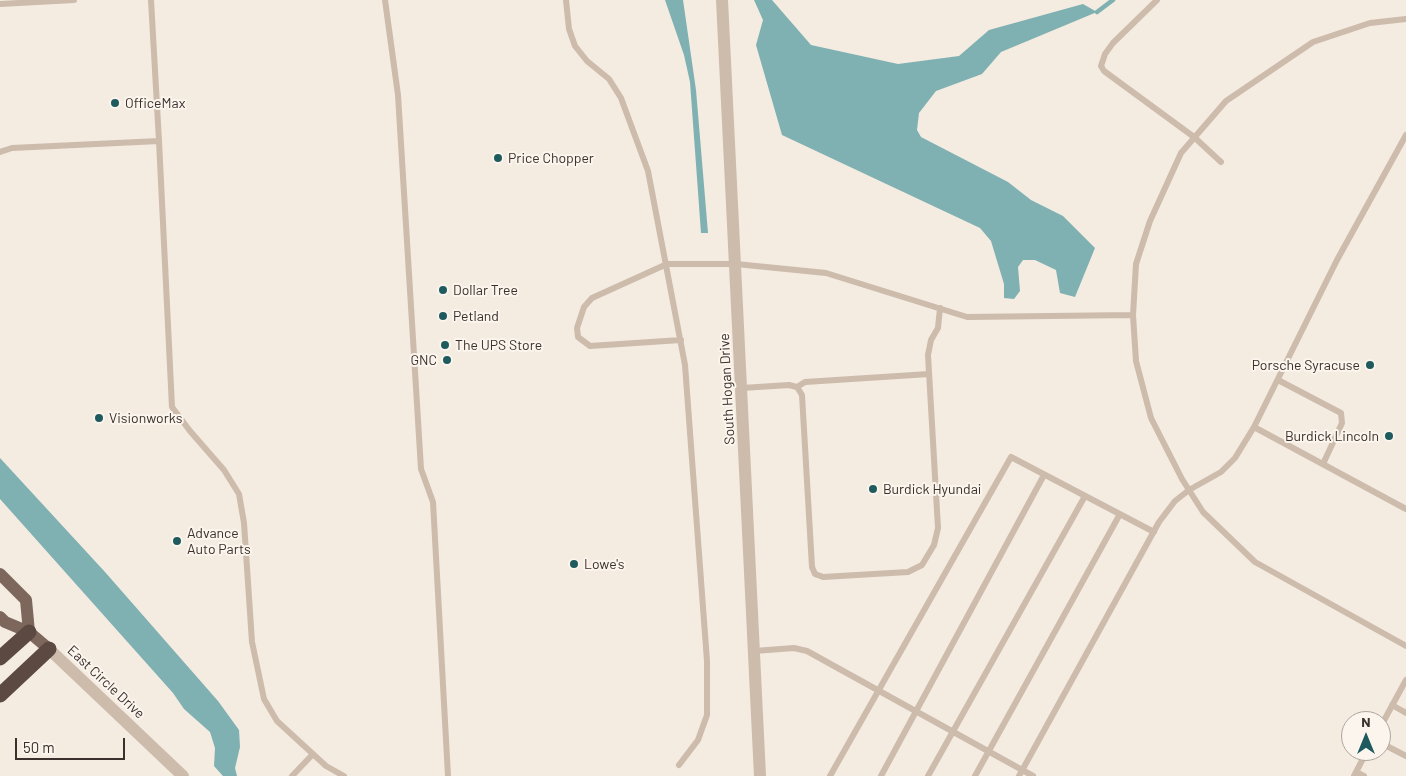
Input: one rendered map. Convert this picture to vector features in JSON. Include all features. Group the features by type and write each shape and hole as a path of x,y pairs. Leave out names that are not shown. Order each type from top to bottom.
{"highway":[{"path":"0,658 30,632"},
{"path":"0,695 49,649"}],"main road":[{"path":"0,574 26,600 30,632"},
{"name":"East Circle Drive","path":"0,617 6,622 30,632 49,649"}],"street":[{"name":"South Hogan Drive","path":"722,0 760,776"},
{"name":"East Circle Drive","path":"49,649 183,776"}],"lane":[{"path":"0,4 74,0"},
{"path":"151,0 160,141 172,407 224,470 239,494 244,523 252,642 264,699 277,721 313,754 338,774 344,776"},
{"path":"385,0 398,101 421,469 433,502 448,776"},
{"path":"566,0 568,29 575,46 587,61 609,79 624,106 648,171 685,365 707,661 708,715 698,740 679,765"},
{"path":"1157,0 1114,43 1105,54 1101,66 1104,71 1194,137 1220,162"},
{"path":"1406,19 1370,24 1313,42 1226,100 1181,153 1150,221 1136,264 1133,315 1136,360 1151,418 1189,490 1203,512 1255,562 1406,646"},
{"path":"1021,773 1154,532 1175,501 1189,490 1221,472 1234,458 1254,427 1337,260 1406,135"},
{"path":"0,152 12,148 160,141"},
{"path":"681,340 590,346 578,337 579,318 592,298 667,264 736,264 826,273 967,317 1133,315"},
{"path":"742,388 789,384 797,388 802,395 812,568 815,574 823,578 908,572 922,565 934,545 938,528 928,355 931,340 938,328 940,308"},
{"path":"797,388 805,382 929,374"},
{"path":"1278,380 1341,413 1342,423 1323,464"},
{"path":"1254,427 1406,509"},
{"path":"830,776 1011,457 1154,532"},
{"path":"881,776 1044,474"},
{"path":"928,776 1085,496"},
{"path":"975,776 1120,514"},
{"path":"754,651 794,648 806,651 989,751 1021,773 1033,776"},
{"path":"1389,711 1406,680"},
{"path":"1392,705 1406,713"},
{"path":"1391,748 1406,756"},
{"path":"292,776 313,754"},
{"path":"1362,761 1355,774 1364,776"}],"water":[{"path":"665,0 683,0 696,90 708,233 701,233 690,82 684,55"},
{"path":"754,0 772,0 811,45 898,64 959,56 989,30 1083,4 1097,12 1001,52 982,74 936,91 919,113 917,130 921,137 1008,182 1031,200 1063,216 1095,248 1075,297 1060,293 1056,270 1035,260 1023,260 1018,267 1020,291 1014,299 1004,298 1004,284 991,241 980,228 782,135 756,45 763,20"},
{"path":"0,458 105,572 218,701 239,730 240,747 235,768 237,776 223,776 214,766 215,748 210,732 184,709 173,693 0,499"}],"waterway":[{"path":"1097,12 1113,0"}],"place":[{"name":"OfficeMax","path":"115,103"},
{"name":"Price Chopper","path":"498,158"},
{"name":"Dollar Tree","path":"443,290"},
{"name":"Petland","path":"443,316"},
{"name":"The UPS Store","path":"445,345"},
{"name":"GNC","path":"447,360"},
{"name":"Porsche Syracuse","path":"1370,365"},
{"name":"Visionworks","path":"99,418"},
{"name":"Burdick Lincoln","path":"1389,436"},
{"name":"Burdick Hyundai","path":"873,489"},
{"name":"Advance Auto Parts","path":"177,541"},
{"name":"Lowe's","path":"574,564"}]}
